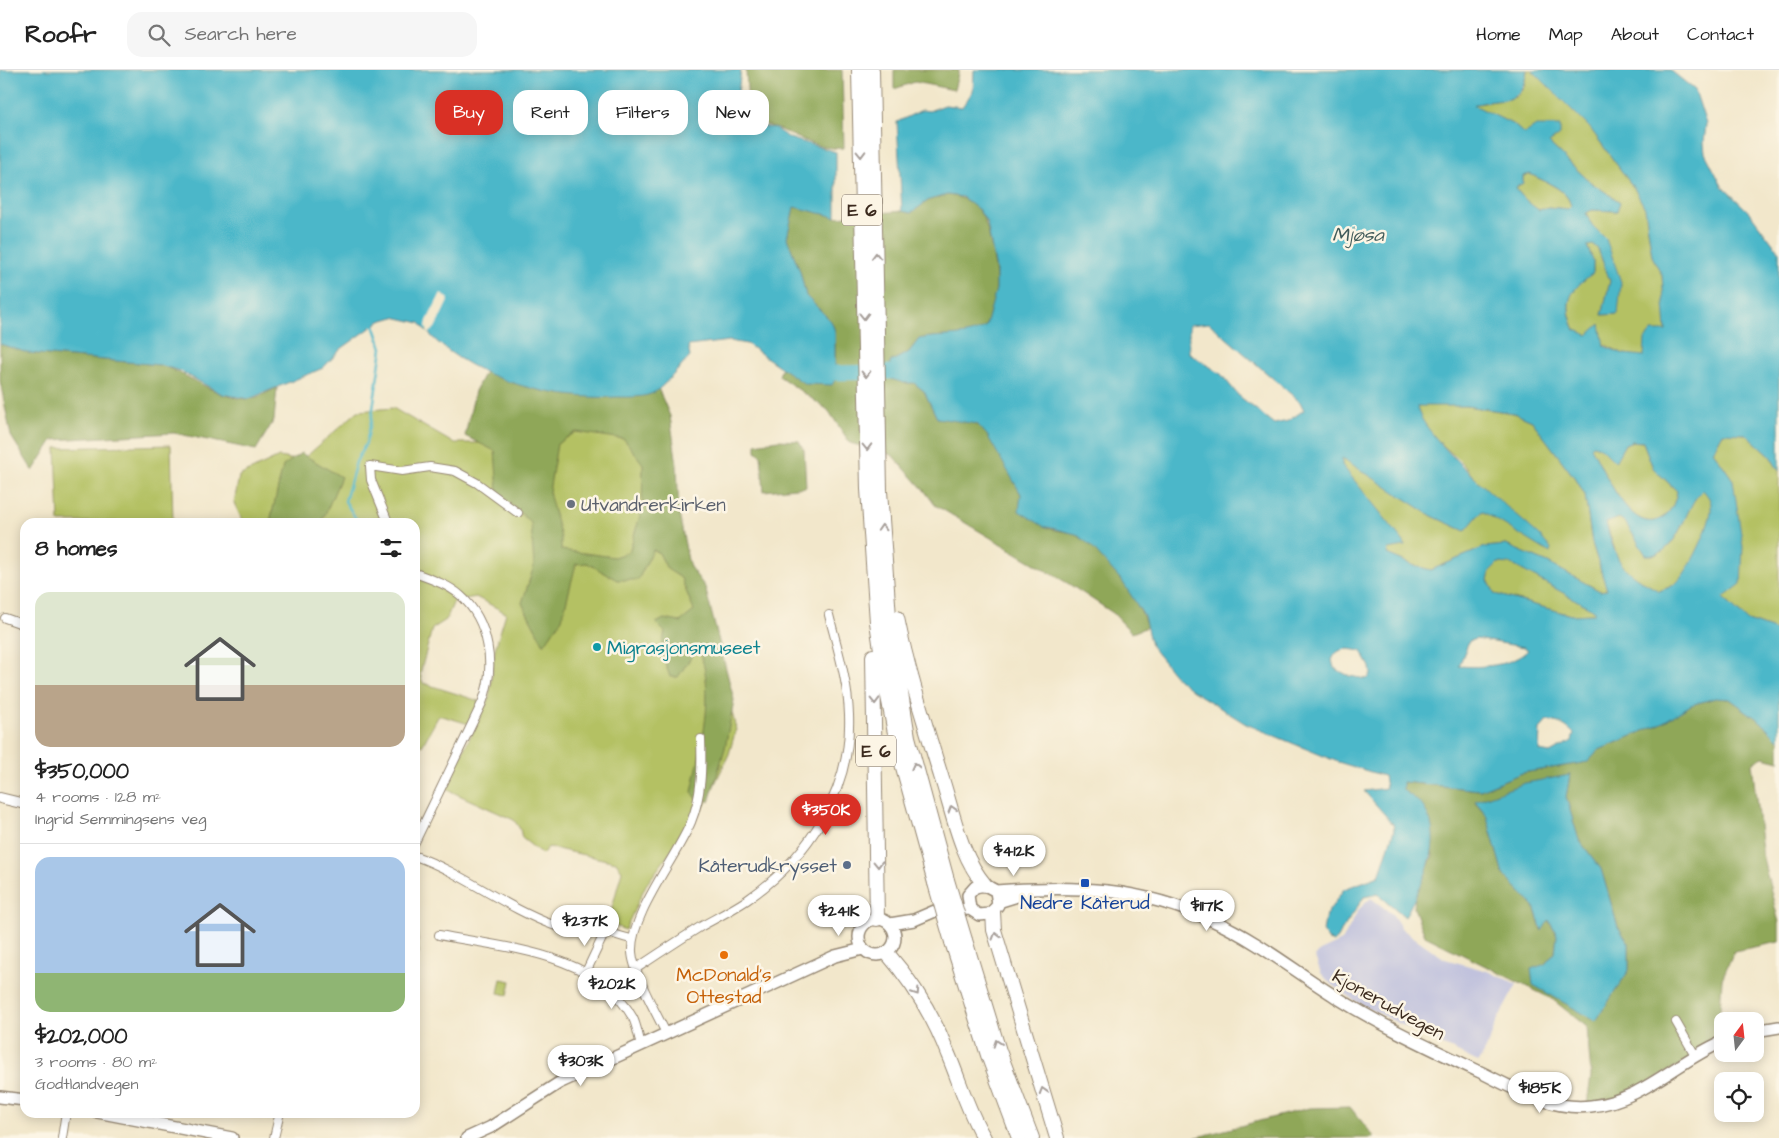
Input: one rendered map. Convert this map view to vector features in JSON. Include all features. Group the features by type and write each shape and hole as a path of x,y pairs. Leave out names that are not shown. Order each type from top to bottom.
{"highway":[{"name":"E 6","path":"859,70 872,350"},
{"name":"E 6","path":"872,70 872,397 880,652 903,770 941,881 959,941 988,1055 1019,1138"},
{"name":"E 6","path":"879,580 910,672 962,843 972,867 993,897 994,930 1057,1138"},
{"name":"E 6","path":"877,918 879,580"},
{"name":"E 6","path":"959,941 1032,1138"},
{"path":"887,953 912,985 934,1023 972,1115 984,1138"}],"main road":[{"name":"Kjonerudvegen","path":"890,924 914,920 942,910 968,895 975,887 993,897 1033,890 1075,888 1115,891 1149,897 1199,914 1247,938 1336,997 1395,1031 1514,1088 1557,1105 1588,1107 1618,1100 1645,1088 1696,1055 1714,1046"},
{"path":"968,895 970,909"},
{"name":"Kjonerudvegen","path":"942,910 970,909 982,915 993,897"},
{"path":"887,953 872,955 861,944 860,929 864,924 877,918 890,924 896,937"},
{"name":"Kjonerudvegen","path":"887,953 892,949 896,937 912,924 914,920"},
{"path":"467,1138 505,1118 559,1083 861,944"},
{"path":"1764,1030 1779,1027"},
{"path":"0,1097 20,1099"},
{"path":"146,1118 232,1138"}],"street":[{"path":"386,518 371,480 370,466 402,471 430,467 456,471 477,483 518,513"},
{"path":"420,575 444,584 468,603 479,620 487,644 490,664 488,684 482,703 420,832"},
{"path":"637,968 746,901 772,880 804,846 829,809 846,754 849,716 841,663 829,615"},
{"path":"5,618 20,623"},
{"path":"666,1033 633,962 632,939 646,906 672,860 693,817 702,776 701,739"},
{"path":"0,798 20,803"},
{"path":"420,858 484,892 555,925 605,932 632,939"},
{"path":"586,972 605,932"},
{"path":"439,935 563,961 586,972 602,983 627,1010 633,1020 641,1044"},
{"path":"1676,1022 1696,1055"},
{"path":"62,1138 65,1118"},
{"path":"274,1138 279,1118"}],"shaded area":[{"path":"1371,898 1392,914 1402,929 1445,959 1487,971 1517,984 1478,1062 1361,1005 1332,985 1321,973 1315,957 1320,951 1342,941 1359,909"}],"green space":[{"path":"746,70 842,70 844,148 821,146 769,126 769,90 747,90"},
{"path":"894,70 959,70 954,90 915,82 894,89"},
{"path":"1527,70 1532,70 1590,128 1634,188 1645,208 1652,256 1662,275 1666,331 1644,357 1624,354 1575,330 1569,311 1570,297 1578,285 1593,272 1593,260 1587,245 1593,245 1598,249 1610,281 1602,315 1618,314 1606,239 1592,225 1586,213 1592,210 1617,211 1620,202 1589,181 1549,143 1524,134 1514,125 1473,105 1516,97 1524,87"},
{"path":"1530,174 1549,183 1560,191 1569,200 1571,206 1568,209 1548,207 1538,210 1535,208 1522,196 1516,187 1523,183 1523,176"},
{"path":"947,195 959,197 975,206 984,220 987,229 996,274 996,289 986,327 963,335 919,339 909,352 890,362 904,383 914,383 924,391 937,418 975,424 983,430 991,440 1035,516 1046,527 1076,534 1086,540 1107,562 1128,589 1147,627 1132,633 1113,613 1069,584 935,505 892,455 850,443 828,410 779,376 782,367 805,384 835,380 835,331 831,321 806,296 800,271 787,238 794,206 836,217 902,211 911,213 929,200"},
{"path":"0,344 28,353 160,365 214,391 237,398 252,399 277,388 274,420 256,450 174,433 53,440 33,471 11,436 0,381"},
{"path":"485,372 542,391 658,388 670,416 677,465 679,514 688,560 690,567 705,587 734,700 725,748 709,802 706,799 700,803 692,792 706,720 707,701 704,665 698,647 678,677 670,677 661,651 665,632 656,623 664,619 680,622 694,611 681,578 667,569 659,553 653,550 638,580 617,580 587,563 576,564 562,619 544,645 522,603 534,566 531,523 498,492 495,451 465,436 475,391","holes":["576,432 624,439 643,464 642,509 629,552 614,557 561,550 561,538 549,492 557,444"]},
{"path":"1417,405 1466,406 1514,413 1532,421 1577,481 1585,495 1592,543 1607,590 1600,591 1548,563 1506,545 1485,547 1431,570 1415,566 1387,554 1387,549 1371,504 1342,465 1342,457 1432,516 1465,531 1481,511 1498,520 1468,470 1430,433 1419,415"},
{"path":"393,408 453,443 483,443 549,428 664,424 681,559 702,587 736,729 729,754 704,807 646,885 625,930 613,925 609,919 622,871 616,862 548,847 542,854 522,838 520,829 514,820 448,790 446,785 489,699 495,649 506,613 476,597 454,601 446,620 432,629 420,674 420,518 241,518 234,503 239,476 279,457 301,461 358,411"},
{"path":"1723,433 1746,434 1770,456 1779,471 1779,632 1748,621 1723,598 1733,480 1713,451"},
{"path":"778,440 799,441 804,450 806,487 764,491 761,455 756,451 756,444"},
{"path":"1632,441 1643,442 1653,468 1677,491 1672,507 1660,519 1649,521 1638,517 1628,509 1610,483 1591,447 1593,445 1600,447 1615,461 1625,444"},
{"path":"171,445 173,518 59,518 56,448"},
{"path":"301,453 341,477 323,518 271,518 283,466"},
{"path":"1702,489 1711,501 1712,510 1704,538 1694,559 1682,577 1672,586 1659,591 1630,575 1620,565 1606,523 1619,518 1625,521 1646,555 1657,554 1674,540"},
{"path":"1498,563 1511,564 1595,610 1594,614 1571,615 1495,594 1488,580 1490,571"},
{"path":"420,674 423,683 479,701 469,724 439,715 422,746 420,745"},
{"path":"1715,698 1730,699 1760,721 1779,740 1779,761 1763,757 1752,763 1763,859 1779,923 1779,942 1734,951 1722,979 1720,1012 1714,1012 1714,1045 1615,1102 1587,1105 1591,1076 1587,1027 1552,999 1425,936 1414,908 1415,898 1433,855 1416,800 1403,790 1403,782 1480,790 1522,773 1587,762 1599,750 1660,724 1691,705","holes":["1570,775 1566,797 1579,840 1601,869 1618,927 1629,943 1629,970 1596,1020 1545,964 1555,953 1557,936 1548,919 1541,930 1534,906 1503,874 1486,814 1475,802"]},
{"path":"501,979 511,981 508,995 498,993"},
{"path":"1350,1107 1375,1138 1194,1138 1309,1108"}],"water":[{"path":"0,70 741,70 738,90 698,90 698,135 769,135 769,127 774,128 789,138 836,152 836,217 794,207 787,238 800,271 806,296 831,321 835,331 835,380 832,385 805,384 747,344 729,341 688,346 690,357 663,385 651,394 626,397 564,395 509,382 483,371 459,358 437,342 420,323 394,317 380,321 341,349 323,368 249,399 222,394 180,371 160,365 28,353 0,344"},
{"name":"Mjøsa","path":"974,70 1527,70 1520,91 1515,96 1509,99 1474,105 1514,125 1524,134 1536,126 1560,126 1560,135 1549,143 1589,181 1620,202 1617,211 1592,210 1586,213 1592,225 1606,239 1621,282 1618,314 1602,315 1610,281 1598,249 1593,245 1587,246 1593,260 1593,273 1579,285 1570,297 1569,312 1575,330 1588,335 1600,324 1604,346 1624,354 1644,356 1645,339 1652,331 1666,331 1662,275 1652,256 1645,208 1634,188 1590,128 1532,70 1670,70 1695,90 1706,124 1705,153 1722,186 1750,213 1779,252 1779,471 1770,456 1746,434 1723,433 1713,451 1733,480 1743,547 1741,584 1723,598 1748,621 1779,632 1779,740 1760,721 1730,699 1715,698 1691,705 1660,724 1599,750 1588,762 1522,773 1480,790 1403,782 1403,790 1424,808 1430,821 1433,835 1429,864 1418,891 1405,917 1378,894 1364,897 1334,942 1328,940 1323,931 1326,915 1344,889 1379,876 1394,830 1393,824 1364,791 1386,788 1384,776 1338,762 1246,724 1193,691 1178,679 1151,646 1144,616 1122,581 1090,545 1076,534 1043,526 1019,511 1021,494 987,435 977,424 937,418 924,391 914,383 904,383 891,379 890,362 909,352 919,339 963,335 986,326 996,289 996,270 987,223 979,210 962,197 947,195 929,200 911,213 902,211 897,122 922,110 929,111 945,105 962,107 973,91","holes":["1530,174 1549,183 1565,195 1571,206 1568,209 1548,207 1539,210 1517,190 1516,187 1523,183 1523,176","1209,323 1300,402 1304,410 1288,421 1274,424 1238,395 1221,374 1189,353 1189,325","1417,406 1466,406 1514,413 1532,421 1577,481 1585,495 1592,543 1607,590 1600,591 1548,563 1506,545 1485,547 1431,570 1415,566 1387,554 1388,549 1405,546 1404,542 1342,465 1342,458 1432,516 1465,531 1482,511 1550,553 1551,549 1540,536 1490,492 1434,436 1422,419","1632,441 1643,442 1653,468 1677,491 1670,511 1660,519 1649,521 1638,517 1628,509 1610,483 1591,447 1593,445 1600,447 1615,462 1625,444","1703,490 1710,499 1711,513 1704,534 1693,558 1681,577 1672,586 1659,591 1636,577 1622,565 1614,549 1606,523 1619,518 1625,522 1646,555 1657,554 1667,548 1674,539 1691,506","1498,563 1511,564 1594,610 1594,614 1571,615 1495,594 1488,580 1490,571","1476,639 1524,647 1528,650 1514,660 1505,663 1477,667 1459,666 1469,641","1348,649 1361,651 1370,667 1371,675 1367,679 1349,676 1334,668 1332,660 1336,653","1547,721 1562,724 1574,734 1572,741 1550,753 1539,751 1540,729"]},
{"path":"1570,775 1566,797 1579,840 1601,869 1618,927 1629,943 1629,970 1596,1021 1533,985 1531,969 1545,964 1555,953 1557,935 1549,920 1542,931 1534,906 1503,874 1486,814 1475,801 1525,783"}],"pier":[{"path":"441,293 449,299 435,328 428,334 427,321"}],"waterway":[{"path":"356,518 345,501 356,462 366,443 371,422 382,348 374,325"},
{"path":"835,373 890,372"}],"place":[{"name":"Utvandrerkirken","path":"571,504"},
{"name":"Migrasjonsmuseet","path":"597,647"},
{"name":"Kåterudkrysset","path":"847,865"},
{"name":"Nedre Kåterud","path":"1085,883"},
{"name":"McDonald's Ottestad","path":"724,955"}]}
